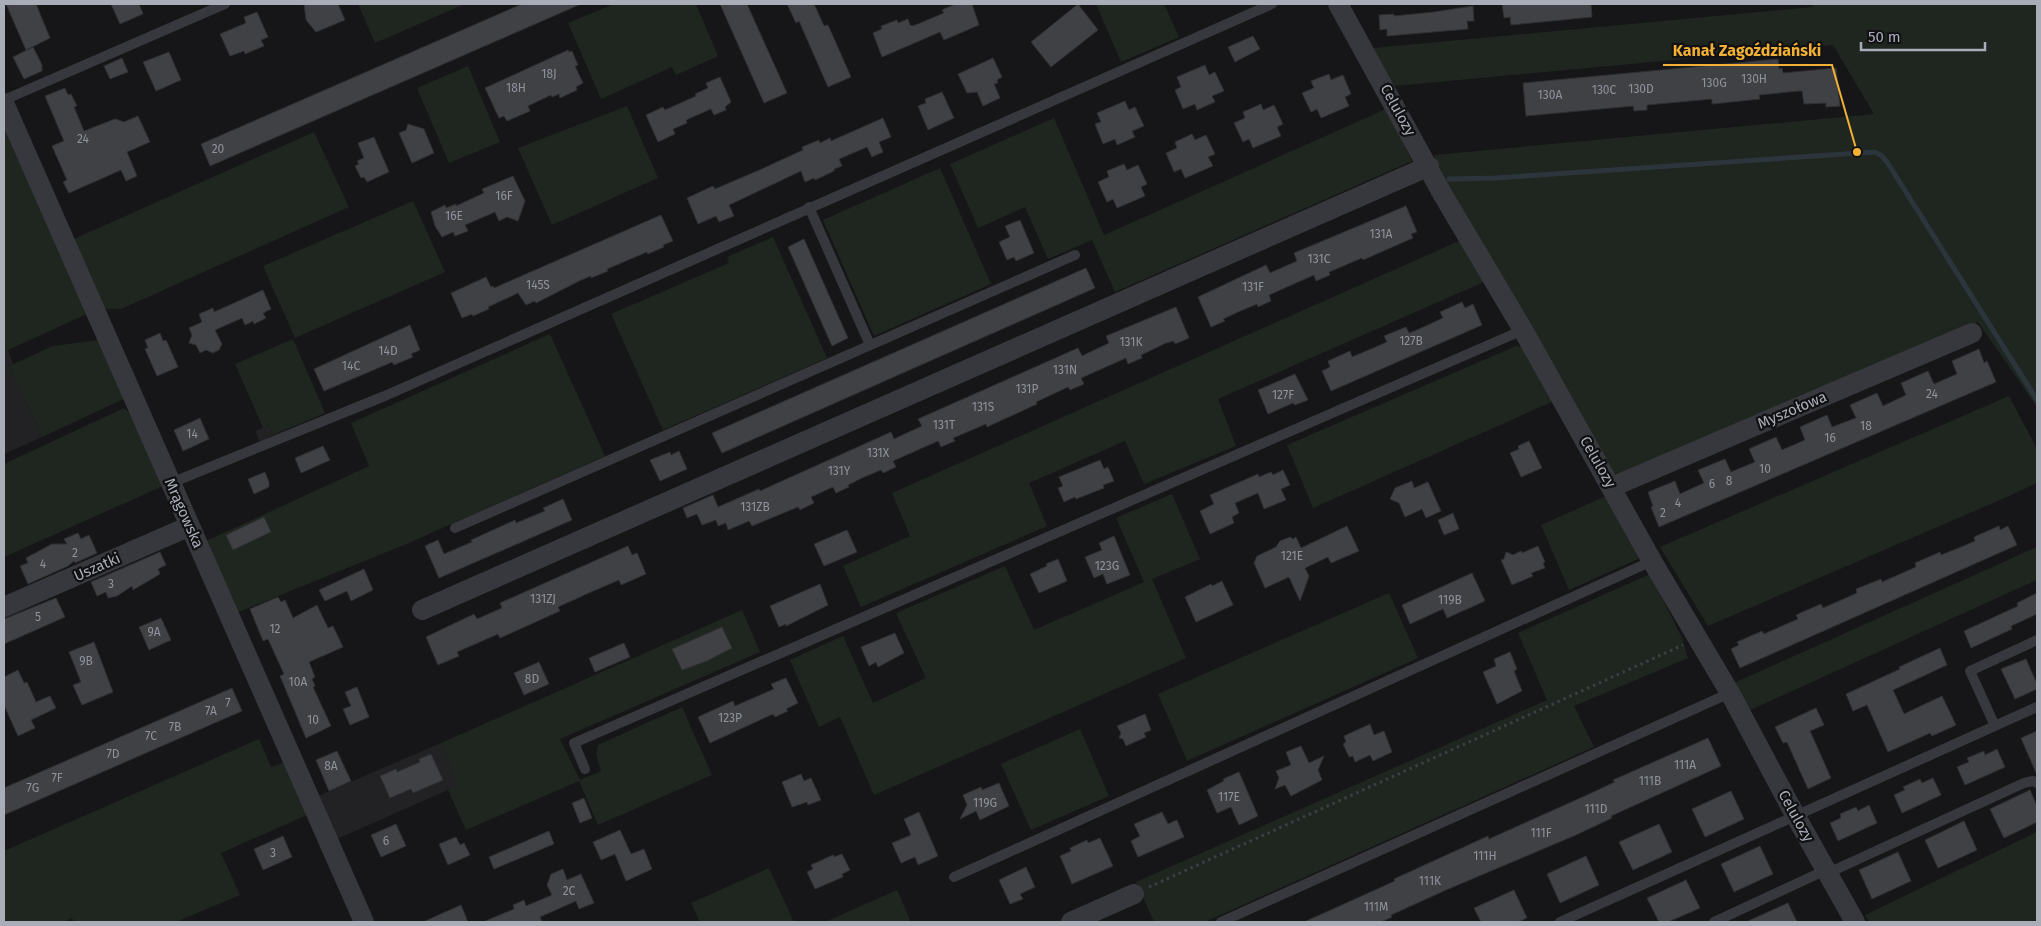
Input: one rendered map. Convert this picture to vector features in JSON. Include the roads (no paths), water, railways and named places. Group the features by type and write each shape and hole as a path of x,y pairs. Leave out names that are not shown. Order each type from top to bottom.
{"street":[{"name":"Celulozy","path":"1338,4 1652,561 1730,693 1855,922"},
{"name":"Mrągowska","path":"4,102 364,922"},
{"path":"422,610 1432,172"},
{"name":"Myszołowa","path":"1612,487 1972,333"},
{"name":"Uszatki","path":"4,607 190,526"},
{"path":"1071,922 1134,894"}],"lane":[{"path":"4,102 225,4"},
{"path":"171,483 387,395 810,206 1272,4"},
{"path":"810,206 870,345"},
{"path":"455,528 1075,255"},
{"path":"585,769 574,743 1523,330"},
{"path":"954,877 1652,561"},
{"path":"1996,726 1970,671 2037,640"},
{"path":"1221,922 1730,693"},
{"path":"1560,922 2037,707"},
{"path":"1714,922 2024,783 2033,781 2037,783"}],"waterway":[{"path":"1449,179 1496,178 1874,152 1881,155 1887,162 2037,400"}],"place":[{"name":"Kanał Zagoździański","path":"1857,152"}]}
